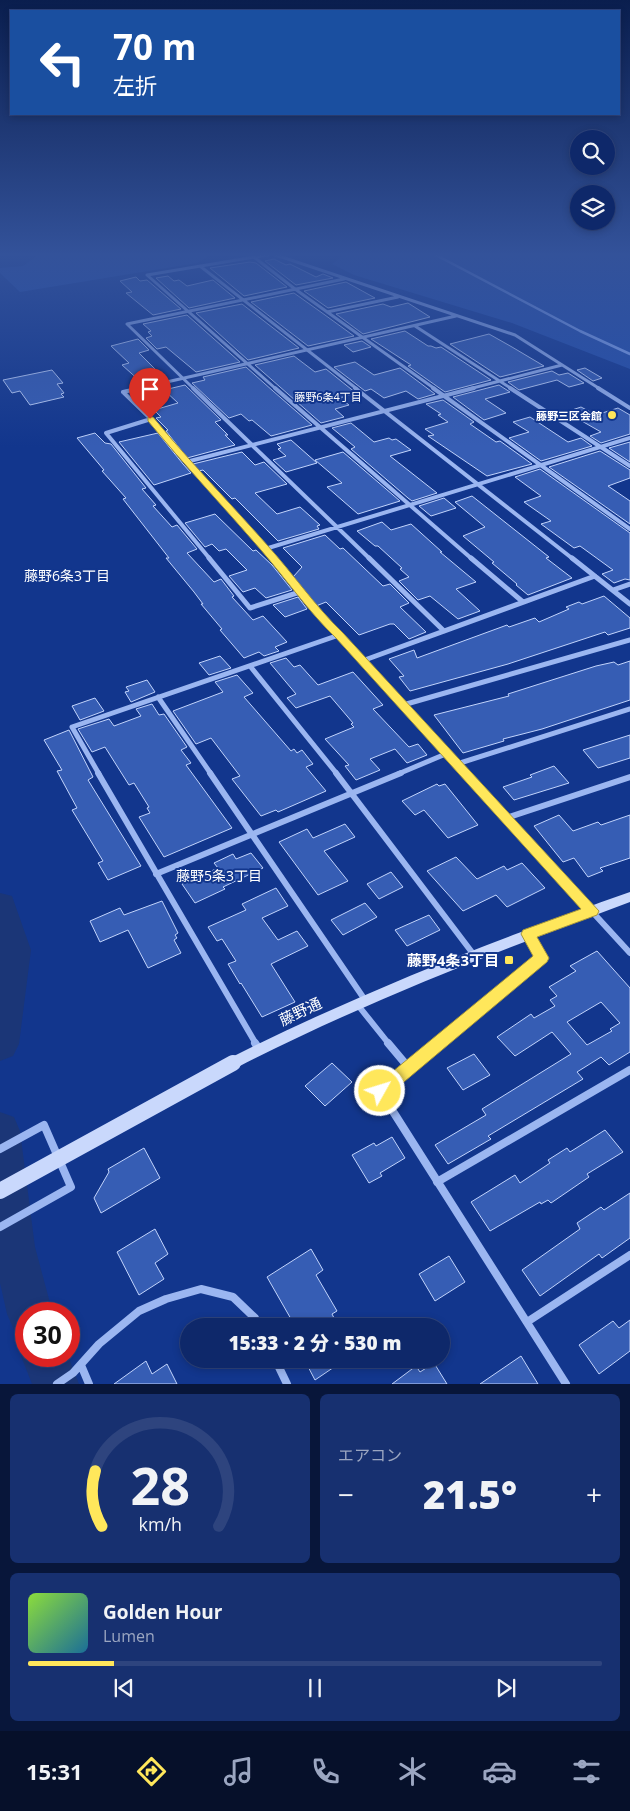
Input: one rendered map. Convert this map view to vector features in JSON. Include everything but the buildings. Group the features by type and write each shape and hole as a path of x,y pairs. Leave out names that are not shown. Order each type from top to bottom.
{"street":[{"path":"159,318 127,324 444,631"},
{"path":"193,318 522,602"},
{"path":"265,318 630,604"},
{"path":"335,318 630,529"},
{"path":"449,318 123,392 150,419 186,462 265,549 318,615 339,635 448,753 630,953"},
{"path":"461,318 515,335 630,408"},
{"path":"414,326 630,466"},
{"path":"186,462 562,365"},
{"path":"150,419 106,433 250,608 300,592"},
{"path":"265,549 630,438"},
{"path":"362,661 595,576"},
{"path":"613,590 630,584"},
{"path":"259,1049 72,727 339,635"},
{"path":"403,705 630,640"},
{"path":"250,666 352,793 474,955"},
{"path":"158,697 361,1002 409,1068"},
{"path":"457,764 630,709"},
{"path":"156,874 448,753"},
{"path":"506,818 630,777"},
{"name":"藤野通","path":"0,1191 259,1049 361,1002 474,955 630,897"},
{"path":"528,934 542,958 380,1091 566,1384"},
{"path":"438,1182 630,1070"},
{"path":"0,1149 44,1125 72,1186 0,1227"},
{"path":"526,1322 630,1255"},
{"path":"57,1384 73,1373 99,1344 139,1311 166,1298 201,1289 233,1297 254,1318"},
{"path":"81,1365 90,1384"},
{"path":"279,1368 287,1384"}],"shaded area":[{"path":"494,318 630,318 630,369"}],"waterway":[{"path":"555,318 630,354"},
{"path":"0,906 14,950 0,1044"},
{"path":"0,1131 13,1247 27,1302"},
{"path":"49,1367 56,1384"}],"place":[{"name":"藤野三区会館","path":"612,415"},
{"name":"藤野4条3丁目","path":"509,960"}],"district":[{"name":"藤野6条4丁目","path":"328,396"},
{"name":"藤野6条3丁目","path":"67,575"},
{"name":"藤野5条3丁目","path":"219,875"}],"route":[{"path":"150,419 186,462 265,549 318,615 339,635 592,911 528,934 542,958 380,1091"}]}
